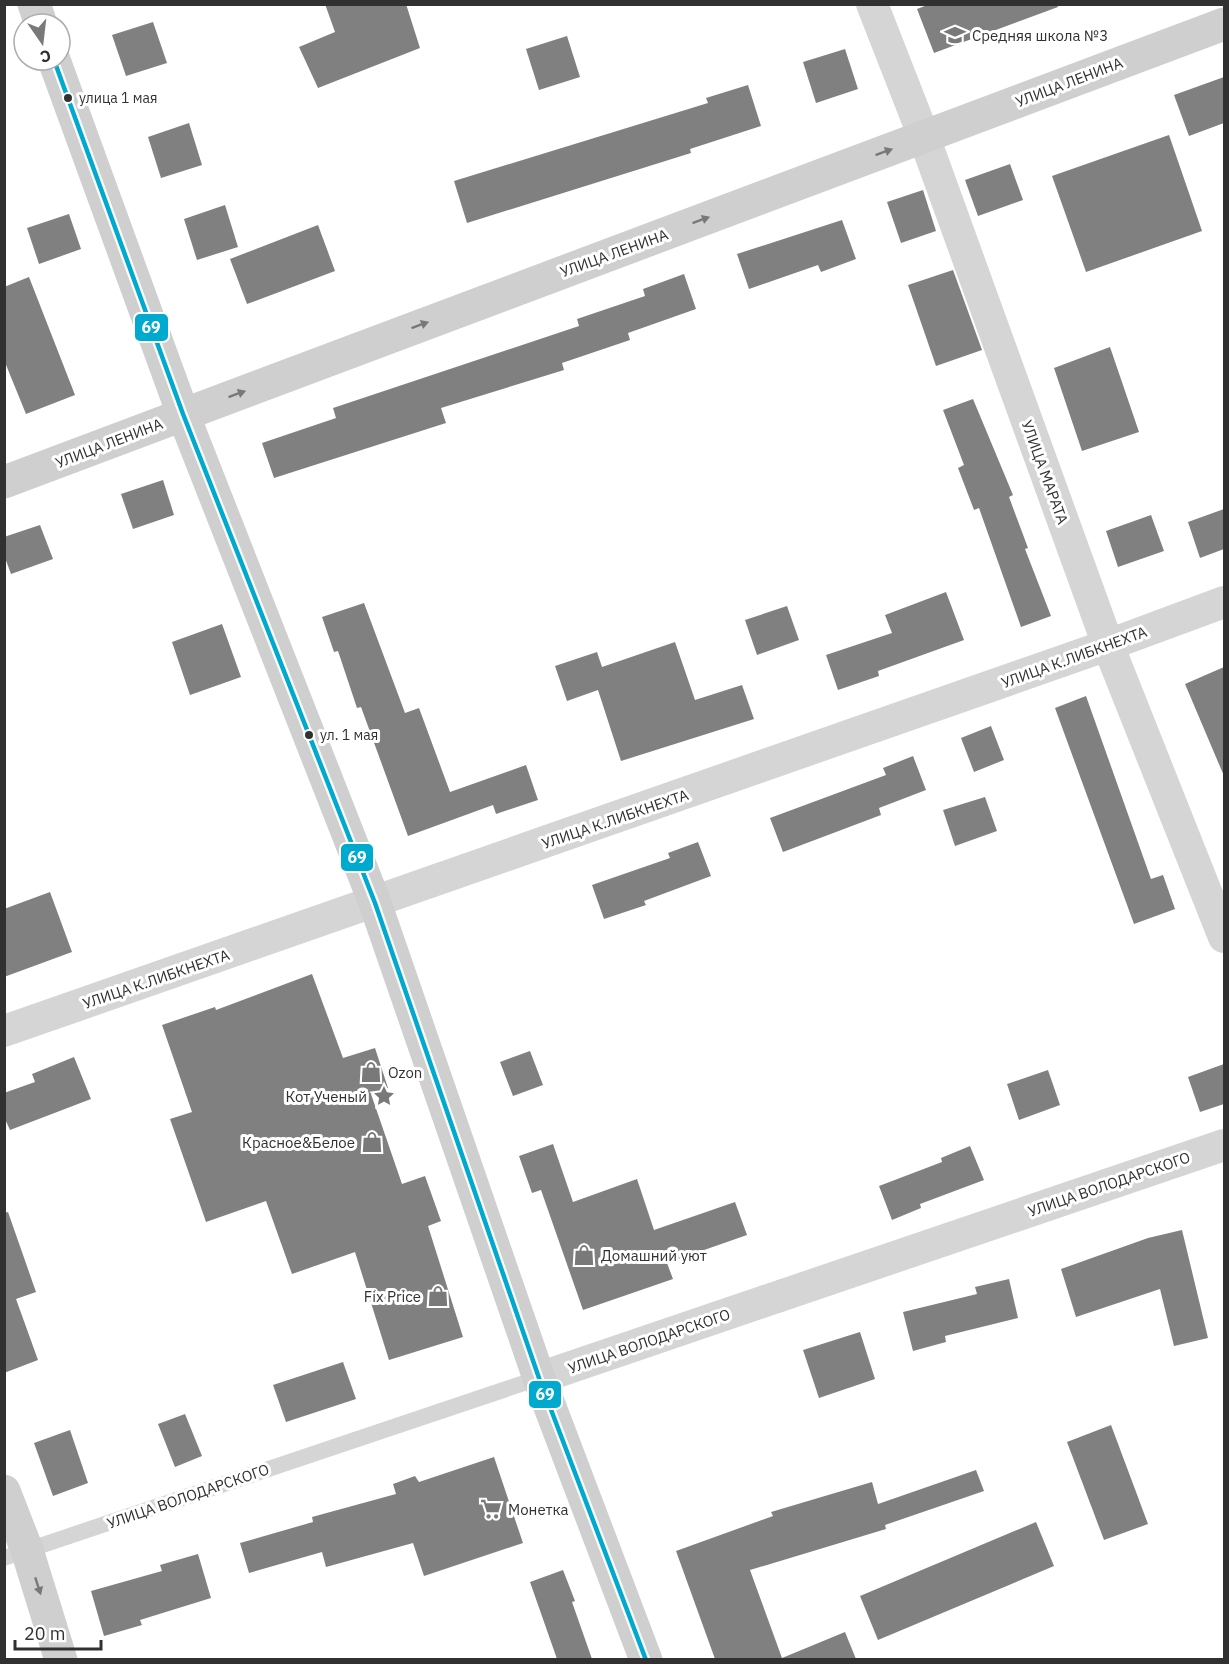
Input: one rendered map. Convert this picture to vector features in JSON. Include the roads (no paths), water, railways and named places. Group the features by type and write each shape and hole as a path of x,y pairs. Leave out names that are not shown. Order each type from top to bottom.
{"main road":[{"name":"УЛИЦА ЛЕНИНА","path":"4,482 1224,24"},
{"path":"58,72 183,414 375,903 539,1378 646,1659"},
{"path":"4,1491 16,1554 61,1659"}],"street":[{"name":"УЛИЦА МАРАТА","path":"872,4 924,137 1108,645 1224,937"},
{"name":"УЛИЦА К.ЛИБКНЕХТА","path":"4,1031 375,903 1224,602"},
{"name":"УЛИЦА ВОЛОДАРСКОГО","path":"539,1378 1224,1145"}],"lane":[{"name":"УЛИЦА ВОЛОДАРСКОГО","path":"16,1554 539,1378"}],"place":[{"name":"Средняя школа №3","path":"955,35"},
{"name":"улица 1 мая","path":"68,98"},
{"name":"ул. 1 мая","path":"309,735"},
{"name":"Ozon","path":"371,1072"},
{"name":"Кот Ученый","path":"384,1096"},
{"name":"Красное&Белое","path":"372,1142"},
{"name":"Домашний уют","path":"584,1255"},
{"name":"Fix Price","path":"438,1296"},
{"name":"Монетка","path":"491,1509"}]}
